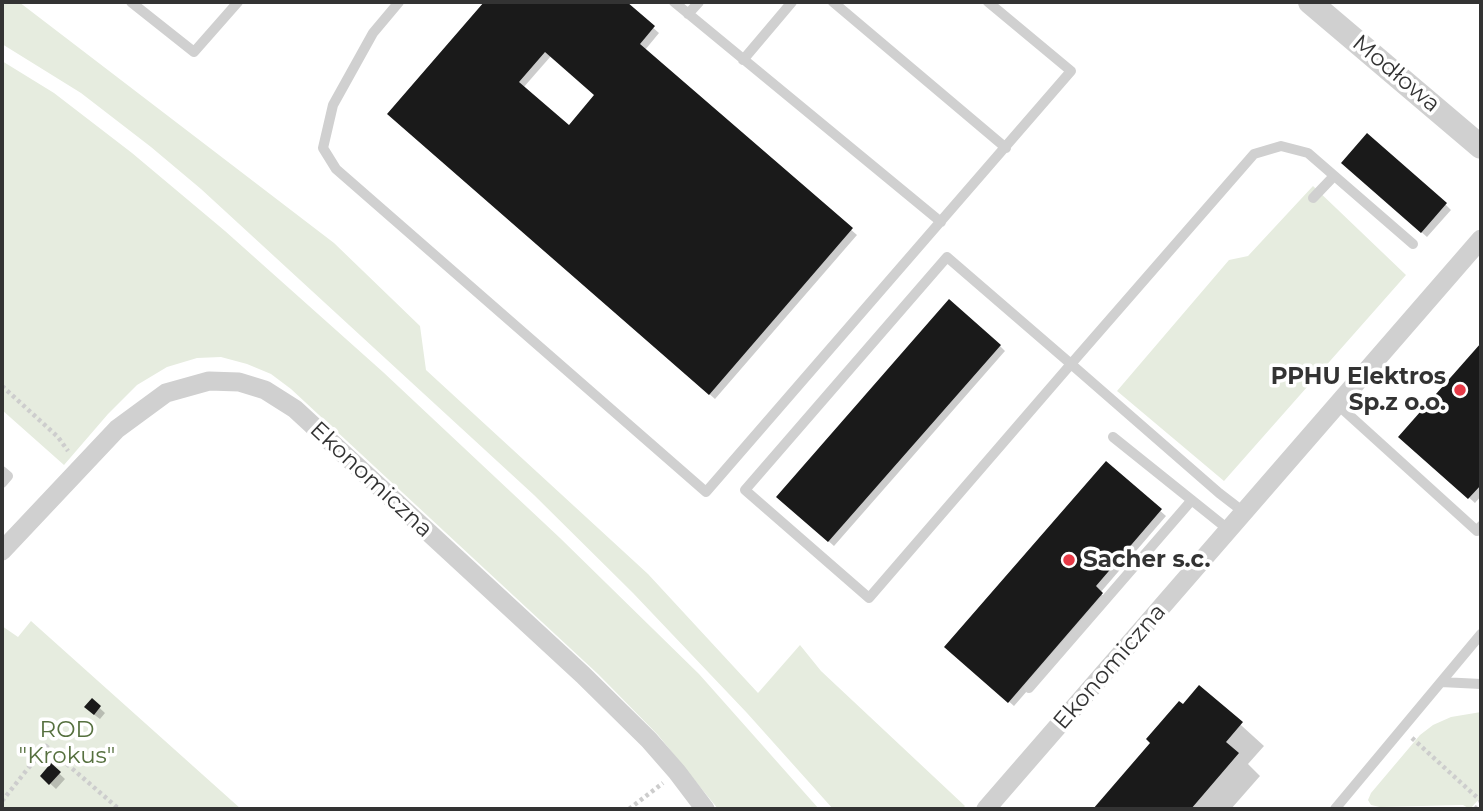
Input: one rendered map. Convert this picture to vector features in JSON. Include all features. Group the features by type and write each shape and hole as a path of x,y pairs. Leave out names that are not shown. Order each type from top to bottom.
{"street":[{"name":"Modłowa","path":"1310,2 1481,147"},
{"name":"Ekonomiczna","path":"986,809 1481,239"},
{"name":"Ekonomiczna","path":"2,551 117,429 166,393 209,381 239,382 265,390 295,409 583,675 677,772 705,809"}],"lane":[{"path":"131,2 194,52 238,2"},
{"path":"399,2 373,33 333,105 323,148 336,169 706,492 1071,71 988,2"},
{"path":"674,2 941,222"},
{"path":"688,14 699,2"},
{"path":"743,60 792,2"},
{"path":"833,2 1006,148"},
{"path":"1245,513 1219,493 1071,364 947,257 745,490 869,598 1071,364 1254,153 1281,146 1308,153 1413,244"},
{"path":"1313,198 1335,176"},
{"path":"1338,405 1477,531 1481,526"},
{"path":"1113,437 1230,531"},
{"path":"2,471 8,476 2,483"},
{"path":"1029,688 1191,501"},
{"path":"1335,809 1481,634"},
{"path":"1441,682 1481,684"}],"path":[{"path":"2,386 58,437 81,469"},
{"path":"1401,729 1481,802 1475,809"},
{"path":"2,801 46,746 119,809"},
{"path":"629,809 677,772"}],"green space":[{"path":"2,2 19,2 334,243 420,326 426,370 648,574 758,693 800,645 821,671 965,806 962,809 833,809 747,713 633,593 534,495 201,189 81,93 2,44"},
{"path":"2,61 54,93 132,153 225,231 383,372 560,538 699,674 819,809 718,809 658,735 598,674 291,389 271,374 221,357 197,358 167,367 137,385 64,465 2,410"},
{"path":"1313,186 1406,275 1224,481 1117,391 1229,260 1248,256"},
{"name":"ROD \"Krokus\"","path":"31,621 241,809 2,809 2,626 18,637"},
{"path":"1481,712 1481,797 1470,809 1463,805 1371,805 1368,800 1371,793 1420,735 1433,725 1451,717"}],"building":[{"path":"484,2 627,2 655,26 640,44 853,228 709,395 387,114","holes":["545,52 594,95 569,125 519,82"]},
{"path":"1367,133 1447,203 1421,233 1341,163"},
{"path":"949,299 1001,345 828,542 776,497"},
{"name":"PPHU Elektros Sp.z o.o.","path":"1481,343 1481,485 1468,499 1398,437"},
{"name":"Sacher s.c.","path":"1106,461 1162,509 1096,586 1103,593 1008,703 944,647"},
{"path":"1199,685 1243,722 1226,742 1239,753 1191,809 1093,809 1150,743 1146,739 1179,701 1183,704"},
{"path":"92,698 101,706 94,715 84,707"},
{"path":"51,763 61,772 49,785 40,776"}],"place":[{"name":"PPHU Elektros Sp.z o.o.","path":"1460,390"},
{"name":"Sacher s.c.","path":"1069,560"}]}
